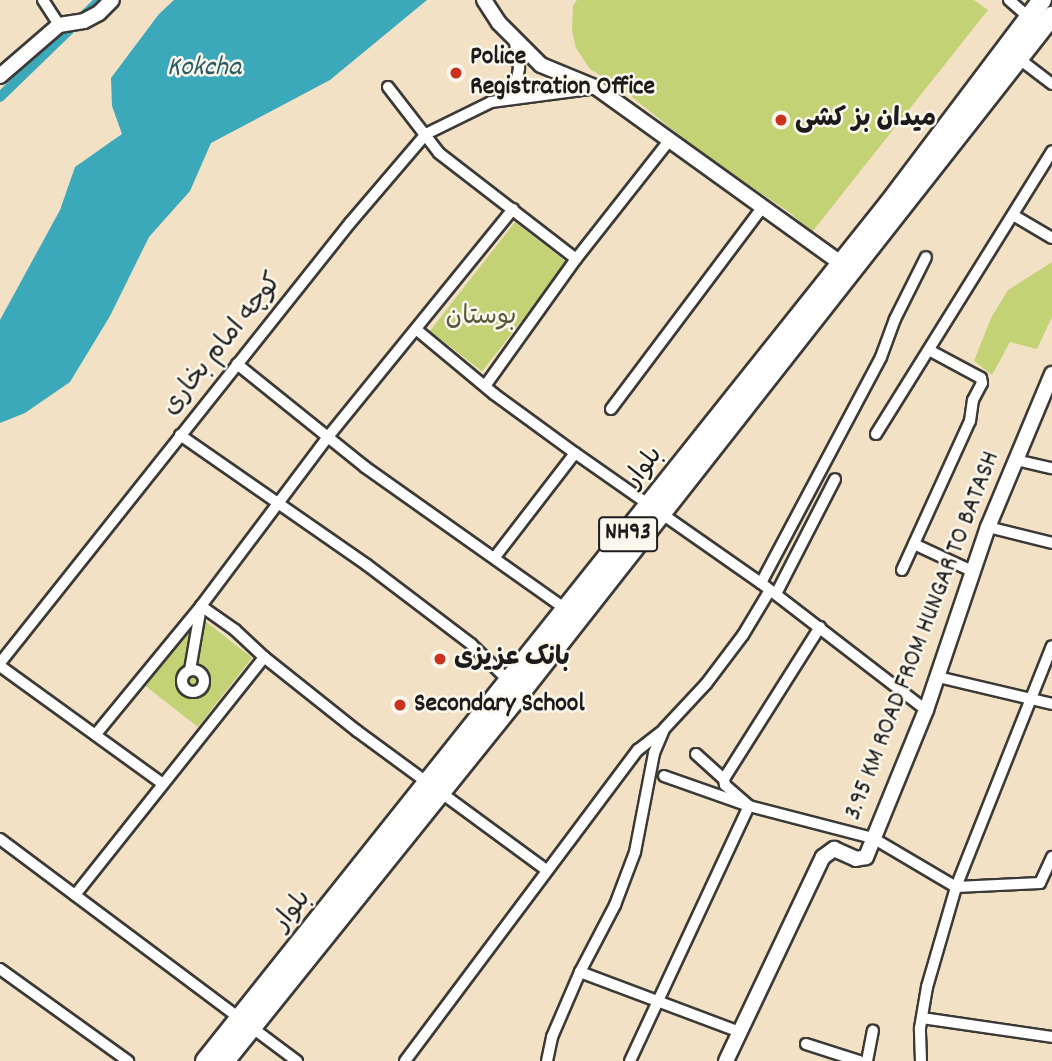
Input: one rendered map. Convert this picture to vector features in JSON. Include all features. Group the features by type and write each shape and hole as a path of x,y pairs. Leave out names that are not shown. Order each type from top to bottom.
{"main road":[{"name":"بلوار","path":"205,1061 246,1023 846,267 1018,58 1041,21 1042,0"},
{"name":"بلوار","path":"846,267 889,203 1041,21"},
{"name":"بلوار","path":"435,788 510,682 567,610 599,580"},
{"name":"بلوار","path":"225,1061 246,1023"}],"street":[{"path":"43,0 59,25"},
{"path":"0,76 59,25 84,21 99,13 112,0"},
{"path":"484,0 514,38 541,65 597,88 846,267"},
{"path":"1009,0 1041,21"},
{"path":"513,97 519,68 514,38"},
{"path":"1018,58 1052,84"},
{"path":"388,87 439,153 576,259"},
{"name":"کوچه امام بخاری","path":"0,664 350,223 426,134 467,112 513,97 597,88"},
{"path":"485,386 576,259 669,141"},
{"path":"876,434 1052,151"},
{"path":"611,409 762,208"},
{"path":"96,734 201,606 327,438 513,209"},
{"path":"1013,215 1052,238"},
{"path":"769,589 926,257"},
{"path":"417,330 485,386 820,626 926,710"},
{"path":"902,570 970,421 973,400 982,383 981,378 929,350"},
{"path":"237,364 327,438 567,610"},
{"name":"3.95 KM ROAD FROM HUNGAR TO BATASH","path":"726,1061 823,857 834,849 856,859 866,857 926,710 988,527 1048,393 1052,374"},
{"path":"180,435 367,565 471,644 510,682"},
{"path":"495,557 575,453"},
{"path":"1016,460 1052,468"},
{"path":"405,1061 638,750 664,729 706,684 743,635 835,479"},
{"path":"988,527 1052,543"},
{"path":"914,544 974,572"},
{"path":"201,606 435,788 546,870"},
{"path":"190,670 201,606"},
{"path":"724,779 820,626"},
{"path":"921,1061 922,1018 927,986 956,887 986,804 1052,646"},
{"path":"75,895 264,657"},
{"path":"0,664 163,784"},
{"path":"938,677 1052,704"},
{"path":"547,1061 552,1037 580,972 615,905 635,852 654,753 664,729"},
{"path":"695,754 724,779 728,789 749,806"},
{"path":"664,776 749,806 873,838 956,887 1040,883 1052,887"},
{"path":"630,1061 749,806"},
{"path":"0,839 297,1061"},
{"path":"1040,883 1052,857"},
{"path":"0,969 128,1061"},
{"path":"580,972 658,999 740,1032"},
{"path":"922,1018 1052,1037"},
{"path":"867,1061 873,1031"},
{"path":"806,1044 859,1061"}],"green space":[{"name":"میدان بز کشی","path":"577,0 974,0 988,10 812,232 789,212 700,152 621,88 590,69 576,48 572,31 573,6"},
{"name":"بوستان","path":"515,222 567,263 482,371 430,331"},
{"path":"1052,262 1052,317 1037,349 1010,342 992,375 974,361 991,318 1008,290"},
{"path":"200,617 252,658 198,727 146,686"}],"water":[{"name":"Kokcha","path":"174,0 427,0 330,80 211,143 190,191 149,237 110,316 70,382 25,413 0,423 0,320 60,210 75,167 122,134 112,106 111,78 159,14"}],"waterway":[{"path":"0,97 100,0"}],"place":[{"name":"Police Registration Office","path":"456,73"},
{"name":"میدان بز کشی","path":"781,120"},
{"name":"بانک عزیزی","path":"440,659"},
{"name":"Secondary School","path":"400,705"}]}
